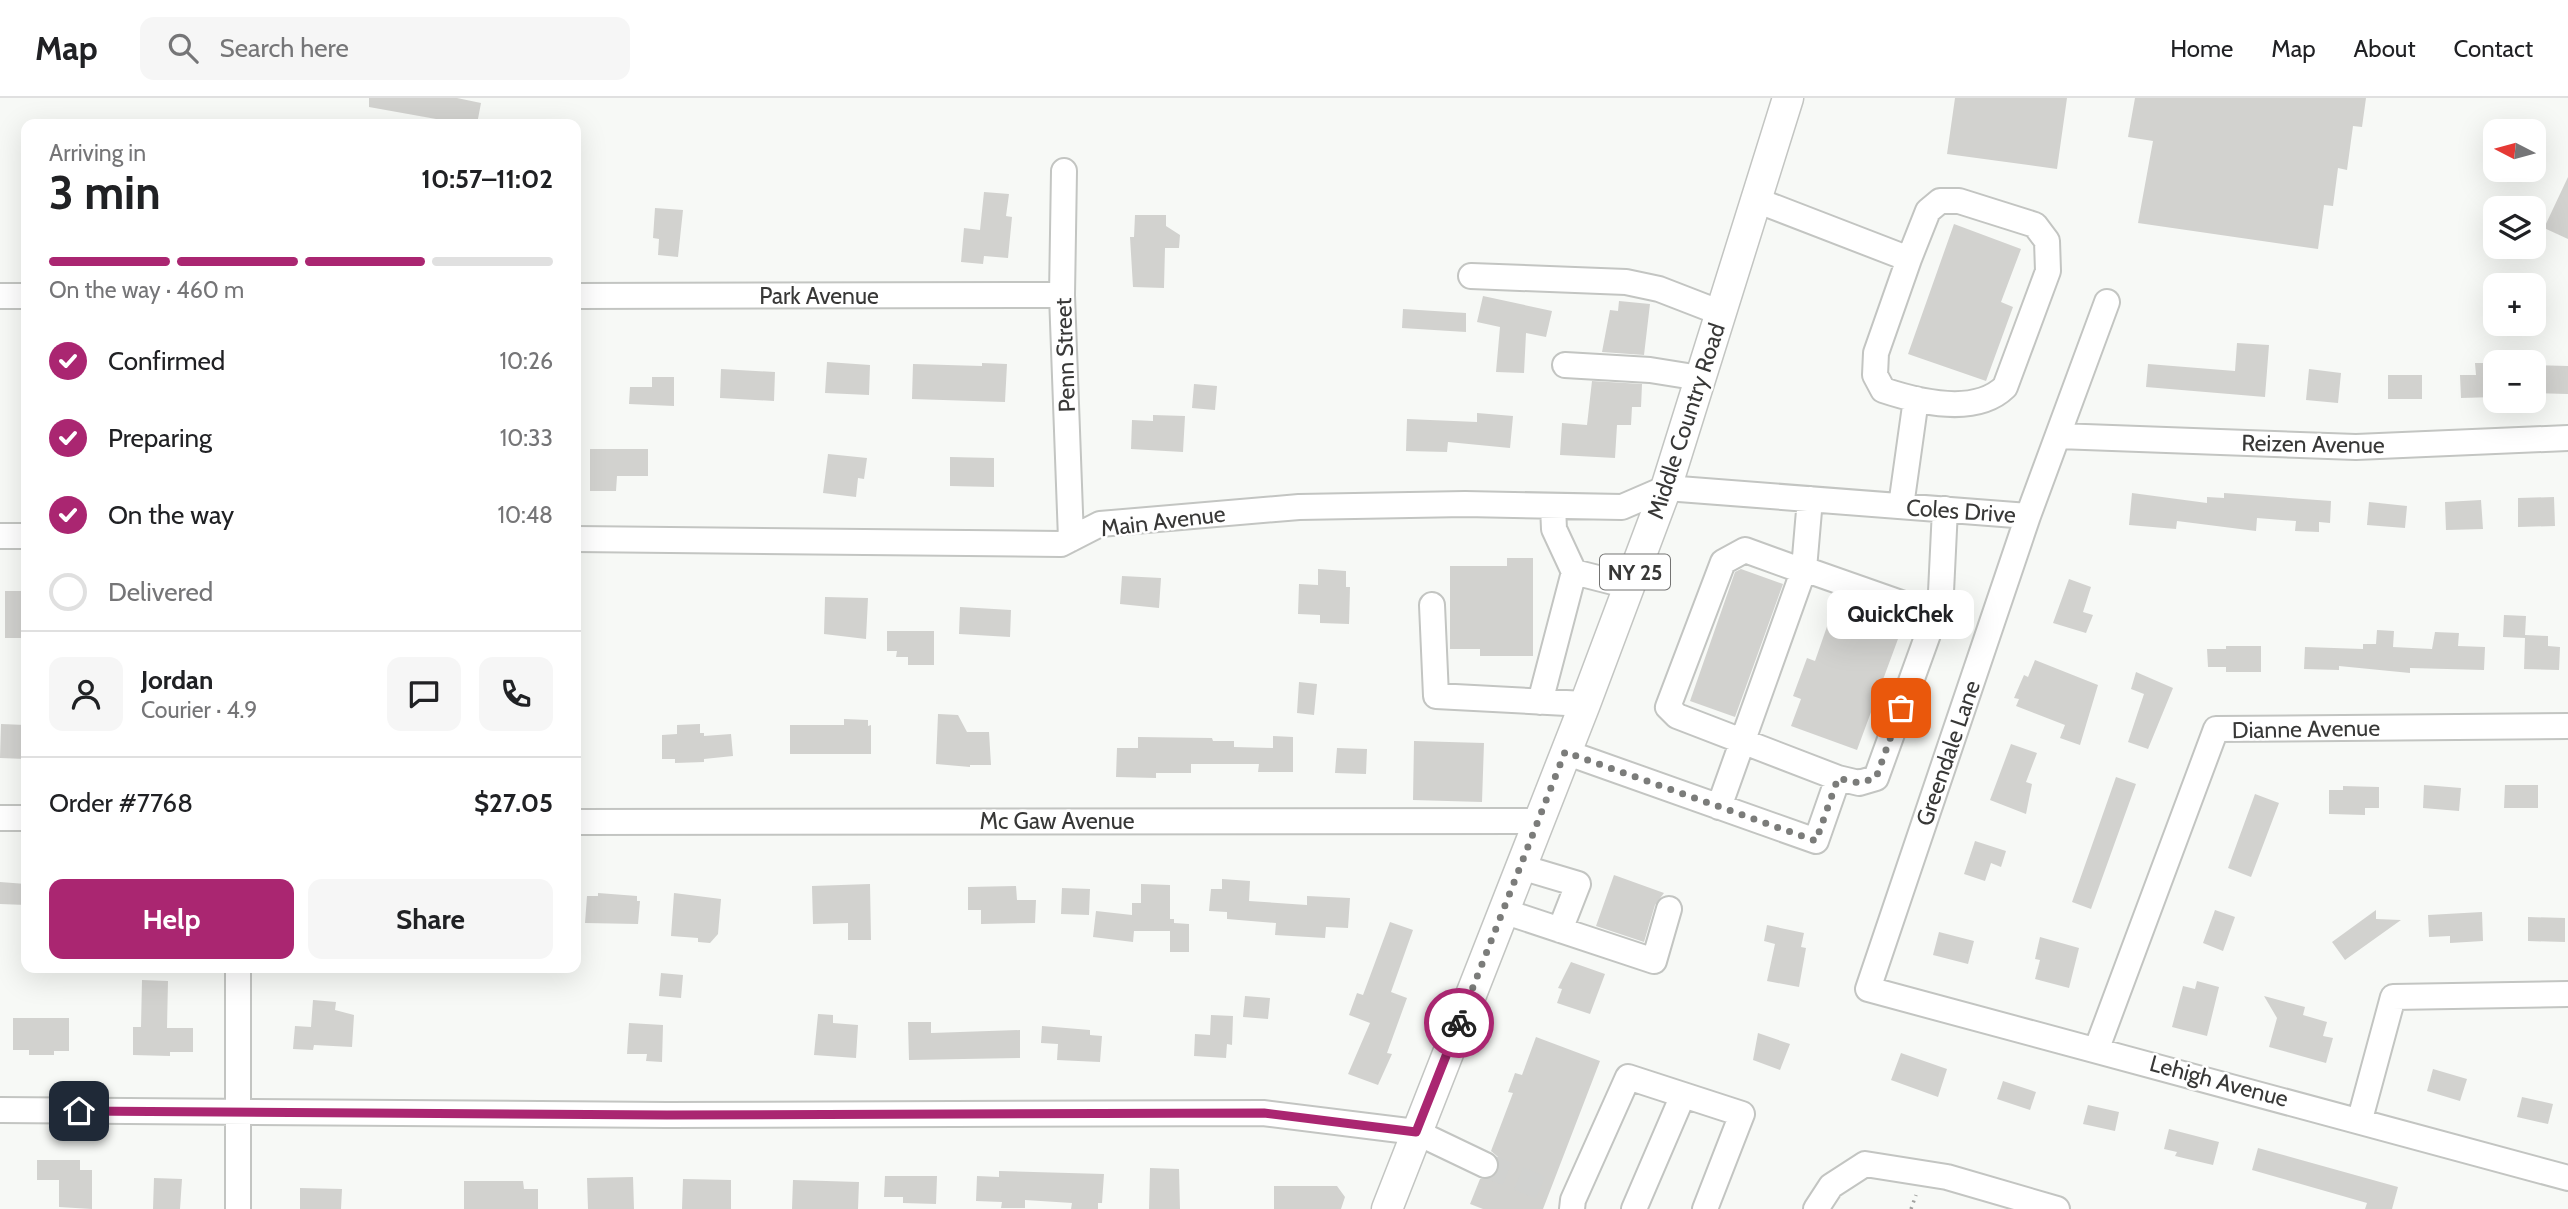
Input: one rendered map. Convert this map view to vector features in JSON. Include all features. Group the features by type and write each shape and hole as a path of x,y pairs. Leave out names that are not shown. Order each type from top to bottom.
{"main road":[{"name":"Middle Country Road","path":"1387,1209 1585,704 1666,488 1788,98"}],"street":[{"name":"Penn Street","path":"1064,171 1062,295 1070,539"},
{"path":"1756,200 1909,259"},
{"path":"1940,201 1959,201 2035,225 2047,241 2048,271 2005,387 1994,397 1973,404 1916,399 1883,390 1875,375 1876,353 1909,259 1928,211 1940,201"},
{"path":"1471,276 1626,282 1660,289 1721,313"},
{"name":"Park Avenue","path":"581,296 1062,295"},
{"path":"0,296 21,296"},
{"name":"Coles Drive","path":"1666,488 2028,516 2107,302"},
{"path":"1565,365 1650,370 1700,378"},
{"path":"1901,506 1916,399"},
{"name":"Reizen Avenue","path":"2058,436 2356,447 2568,438"},
{"name":"Main Avenue","path":"581,538 1062,544 1100,524 1299,507 1622,507 1666,488"},
{"path":"1718,807 1804,570 1810,499"},
{"path":"1540,702 1574,572 1554,529 1553,506"},
{"path":"1935,615 1745,550 1723,562 1668,708 1677,716 1838,778 1859,783 1876,778 1935,615 1941,592 1945,509"},
{"name":"Greendale Lane","path":"1868,989 2028,516"},
{"path":"0,536 21,536"},
{"path":"1574,572 1629,586"},
{"path":"1432,606 1436,696 1585,704"},
{"name":"Dianne Avenue","path":"2097,1048 2216,729 2568,726"},
{"path":"1565,752 1816,841 1838,778"},
{"path":"0,818 21,818"},
{"name":"Mc Gaw Avenue","path":"581,822 1539,821"},
{"path":"1521,867 1578,884 1560,930"},
{"path":"1503,911 1654,961 1669,909"},
{"path":"238,973 238,1209"},
{"name":"Lehigh Avenue","path":"1868,989 2360,1119 2568,1178"},
{"path":"2360,1119 2393,997 2568,994"},
{"path":"1565,1200 1628,1077 1742,1114 1705,1209"},
{"path":"1634,1209 1683,1095"},
{"path":"0,1110 238,1113 1264,1113 1416,1132 1485,1165"},
{"path":"1816,1209 1830,1186 1865,1164 1947,1177 2056,1209"}],"building":[{"path":"369,98 457,98 481,103 478,119 436,119 369,107"},
{"path":"1955,98 2067,98 2057,169 1947,154"},
{"path":"2135,98 2366,98 2362,127 2353,126 2347,170 2338,168 2333,206 2324,205 2318,249 2138,223 2153,141 2128,137"},
{"path":"2568,177 2568,239 2546,229"},
{"path":"984,192 1009,194 1006,216 1012,217 1008,258 984,256 983,264 961,262 964,228 980,230"},
{"path":"655,208 683,210 678,257 658,255 659,239 653,238"},
{"path":"1135,215 1166,215 1166,226 1180,235 1179,248 1165,248 1164,288 1133,287 1130,237 1134,237"},
{"path":"1954,224 2021,249 2001,302 2013,307 1986,381 1908,354"},
{"path":"1483,296 1552,311 1546,337 1526,333 1524,373 1496,372 1500,327 1477,322"},
{"path":"1619,301 1650,304 1644,355 1602,352 1610,310 1618,311"},
{"path":"1403,309 1466,313 1466,332 1402,328"},
{"path":"2237,343 2269,345 2265,397 2146,387 2148,364 2235,371"},
{"path":"827,362 870,365 869,395 825,393"},
{"path":"982,363 1007,364 1005,402 912,399 913,364 982,366"},
{"path":"2475,363 2483,363 2483,397 2461,398 2460,375 2476,375"},
{"path":"2546,365 2568,366 2568,394 2546,393"},
{"path":"721,369 775,372 774,401 720,398"},
{"path":"2309,369 2341,373 2338,403 2306,400"},
{"path":"2388,375 2422,375 2422,399 2388,399"},
{"path":"652,377 674,377 674,406 629,404 630,387 652,387"},
{"path":"1592,381 1642,384 1641,407 1632,407 1631,425 1617,425 1615,458 1560,455 1562,423 1587,425"},
{"path":"1194,384 1217,386 1215,410 1192,408"},
{"path":"1477,413 1513,416 1510,448 1448,442 1447,452 1406,451 1407,419 1477,422"},
{"path":"1153,415 1185,416 1183,452 1131,449 1132,420 1153,421"},
{"path":"590,449 648,449 648,476 617,476 616,491 590,491"},
{"path":"828,454 867,458 864,479 858,478 856,497 823,493"},
{"path":"950,457 994,458 994,487 950,486"},
{"path":"2132,493 2207,503 2207,497 2224,498 2224,493 2331,501 2330,523 2319,522 2319,532 2295,531 2296,521 2257,518 2256,531 2177,521 2176,529 2129,525"},
{"path":"2554,497 2555,526 2518,527 2518,498"},
{"path":"2481,500 2483,529 2446,530 2445,502"},
{"path":"2369,502 2407,506 2405,528 2367,525"},
{"path":"1507,558 1533,558 1533,656 1480,656 1480,649 1450,649 1450,566 1507,566"},
{"path":"1318,569 1346,571 1346,587 1350,587 1349,624 1320,623 1320,615 1298,614 1299,584 1318,585"},
{"path":"1741,569 1783,584 1735,717 1690,701 1735,572"},
{"path":"1122,576 1161,578 1159,608 1120,604"},
{"path":"2069,579 2091,587 2083,612 2093,615 2086,633 2053,623"},
{"path":"5,591 21,591 21,638 5,638"},
{"path":"825,597 868,598 866,639 824,634"},
{"path":"960,607 1011,610 1010,637 959,634"},
{"path":"1831,615 1898,639 1857,750 1791,726 1801,699 1793,696 1807,658 1815,661"},
{"path":"2504,615 2526,616 2525,635 2548,636 2548,646 2560,647 2559,670 2524,669 2525,638 2503,637"},
{"path":"2377,630 2394,631 2393,647 2432,649 2435,632 2459,633 2458,646 2485,647 2484,670 2410,668 2410,673 2339,666 2339,670 2304,669 2305,647 2363,649 2363,644 2376,644"},
{"path":"887,631 934,631 934,665 908,665 908,657 896,657 897,651 887,651"},
{"path":"2226,646 2261,646 2261,672 2226,672 2226,667 2208,667 2207,649 2226,649"},
{"path":"2035,660 2098,685 2080,745 2060,738 2065,725 2016,706 2019,699 2014,698 2024,675 2028,677"},
{"path":"2136,672 2173,688 2148,749 2128,742 2144,694 2131,689"},
{"path":"1299,682 1317,684 1314,715 1297,713"},
{"path":"938,714 958,715 967,732 989,732 991,765 970,767 936,764"},
{"path":"844,719 868,720 868,726 871,725 871,754 790,754 790,725 844,725"},
{"path":"1,724 21,725 21,759 0,758"},
{"path":"700,724 700,733 704,733 704,736 731,734 733,756 704,759 704,762 675,763 675,759 662,759 662,735 677,734 677,725"},
{"path":"1273,736 1293,737 1293,772 1258,772 1259,764 1191,764 1191,773 1156,773 1156,778 1116,777 1117,748 1138,748 1138,737 1212,738 1213,741 1234,741 1234,747 1273,748"},
{"path":"1414,741 1484,743 1482,802 1413,800"},
{"path":"2011,744 2037,753 2026,782 2032,784 2026,814 1990,800"},
{"path":"1337,748 1367,749 1366,774 1335,773"},
{"path":"2116,777 2136,784 2091,909 2072,902"},
{"path":"2424,785 2461,788 2459,811 2423,808"},
{"path":"2505,785 2538,785 2538,808 2504,808"},
{"path":"2343,786 2379,787 2379,808 2365,808 2365,815 2329,814 2329,790 2343,790"},
{"path":"2255,794 2279,803 2251,877 2228,868"},
{"path":"1975,841 2006,851 2001,867 1991,863 1985,881 1964,874"},
{"path":"1614,875 1664,893 1655,905 1644,942 1596,926"},
{"path":"1222,879 1250,881 1249,901 1307,905 1307,896 1350,898 1348,928 1326,927 1325,938 1275,935 1276,923 1227,919 1227,912 1209,911 1211,889 1222,889"},
{"path":"0,882 21,884 21,905 0,904"},
{"path":"870,884 871,940 848,940 848,923 813,924 812,886"},
{"path":"1141,884 1170,885 1170,919 1174,919 1174,923 1189,924 1189,952 1170,952 1170,931 1134,931 1133,942 1093,937 1096,911 1132,915 1132,903 1141,903"},
{"path":"1016,886 1017,900 1036,900 1035,923 981,924 981,910 968,910 968,887"},
{"path":"1062,888 1090,889 1089,915 1061,914"},
{"path":"598,893 637,896 637,901 640,901 638,924 585,923 587,896 598,896"},
{"path":"674,893 721,899 718,934 710,943 698,942 698,938 671,936"},
{"path":"2215,910 2235,917 2223,951 2203,943"},
{"path":"2376,910 2376,919 2401,920 2345,960 2332,942"},
{"path":"2482,912 2483,941 2450,943 2450,936 2429,937 2428,915"},
{"path":"2528,917 2565,918 2565,942 2528,941"},
{"path":"1390,922 1413,930 1391,992 1407,998 1387,1053 1392,1054 1378,1085 1348,1074 1370,1023 1349,1015 1357,993 1363,995"},
{"path":"1767,925 1804,933 1801,947 1806,948 1799,987 1767,981 1775,944 1764,941"},
{"path":"1939,932 1974,941 1968,964 1933,955"},
{"path":"2040,937 2079,948 2069,988 2035,979 2040,960 2035,959"},
{"path":"1571,962 1605,974 1590,1014 1557,1003 1562,989 1558,988"},
{"path":"661,973 683,975 681,998 659,996"},
{"path":"142,980 168,981 167,1028 193,1028 193,1052 170,1052 170,1056 133,1055 133,1027 141,1027"},
{"path":"2197,981 2219,987 2207,1036 2172,1027 2183,986 2195,989"},
{"path":"1245,996 1270,998 1268,1019 1243,1017"},
{"path":"2264,996 2305,1007 2303,1015 2327,1022 2323,1036 2333,1038 2326,1063 2269,1047 2277,1018"},
{"path":"313,1000 336,1002 335,1010 354,1015 352,1047 314,1045 313,1050 293,1049 295,1026 311,1027"},
{"path":"818,1014 833,1015 833,1023 858,1025 856,1058 814,1055"},
{"path":"1211,1015 1233,1016 1232,1045 1227,1044 1226,1058 1194,1056 1195,1034 1210,1035"},
{"path":"13,1018 69,1018 69,1051 54,1051 54,1055 29,1055 29,1050 13,1050"},
{"path":"908,1022 931,1022 931,1033 1020,1030 1020,1058 909,1060"},
{"path":"629,1023 663,1025 662,1062 646,1061 647,1054 627,1054"},
{"path":"1042,1026 1090,1030 1090,1035 1102,1036 1100,1062 1057,1060 1058,1044 1041,1043"},
{"path":"1758,1033 1790,1044 1780,1070 1753,1060"},
{"path":"1536,1037 1600,1061 1543,1209 1483,1209 1470,1204 1480,1179 1493,1178 1499,1171 1498,1157 1491,1151 1513,1093 1508,1092 1515,1073 1522,1075"},
{"path":"1901,1053 1947,1069 1938,1097 1891,1080"},
{"path":"2433,1069 2467,1079 2460,1101 2427,1091"},
{"path":"2003,1081 2036,1092 2030,1110 1997,1099"},
{"path":"2522,1097 2553,1104 2548,1124 2517,1117"},
{"path":"2088,1105 2119,1112 2115,1131 2083,1124"},
{"path":"2169,1129 2219,1142 2213,1165 2175,1156 2177,1152 2164,1149"},
{"path":"2258,1148 2398,1187 2392,1209 2365,1209 2367,1203 2252,1170"},
{"path":"37,1160 80,1160 80,1170 92,1170 92,1209 59,1207 59,1180 37,1180"},
{"path":"1150,1168 1179,1169 1180,1209 1149,1209"},
{"path":"999,1171 1104,1174 1102,1203 1098,1203 1098,1209 1071,1209 1072,1203 1025,1200 1025,1208 1001,1208 1002,1202 976,1201 977,1176 999,1177"},
{"path":"885,1176 937,1176 936,1204 903,1203 903,1197 884,1197"},
{"path":"633,1177 634,1209 588,1209 587,1178"},
{"path":"154,1178 182,1179 180,1209 153,1209"},
{"path":"683,1179 731,1180 731,1209 682,1209"},
{"path":"793,1180 859,1182 858,1209 792,1209"},
{"path":"464,1181 523,1181 524,1189 538,1189 538,1209 464,1209"},
{"path":"1274,1186 1337,1186 1345,1197 1341,1209 1274,1209"},
{"path":"300,1188 342,1189 341,1209 300,1209"}],"tunnel":[{"path":"1485,1165 1550,1191"}],"way so far":[{"path":"1459,1023 1565,752 1816,841 1838,778 1859,783 1876,778 1901,708"}],"place":[{"name":"QuickChek","path":"1901,708"}],"route":[{"path":"79,1111 667,1115 1264,1113 1416,1132 1459,1023"}]}
